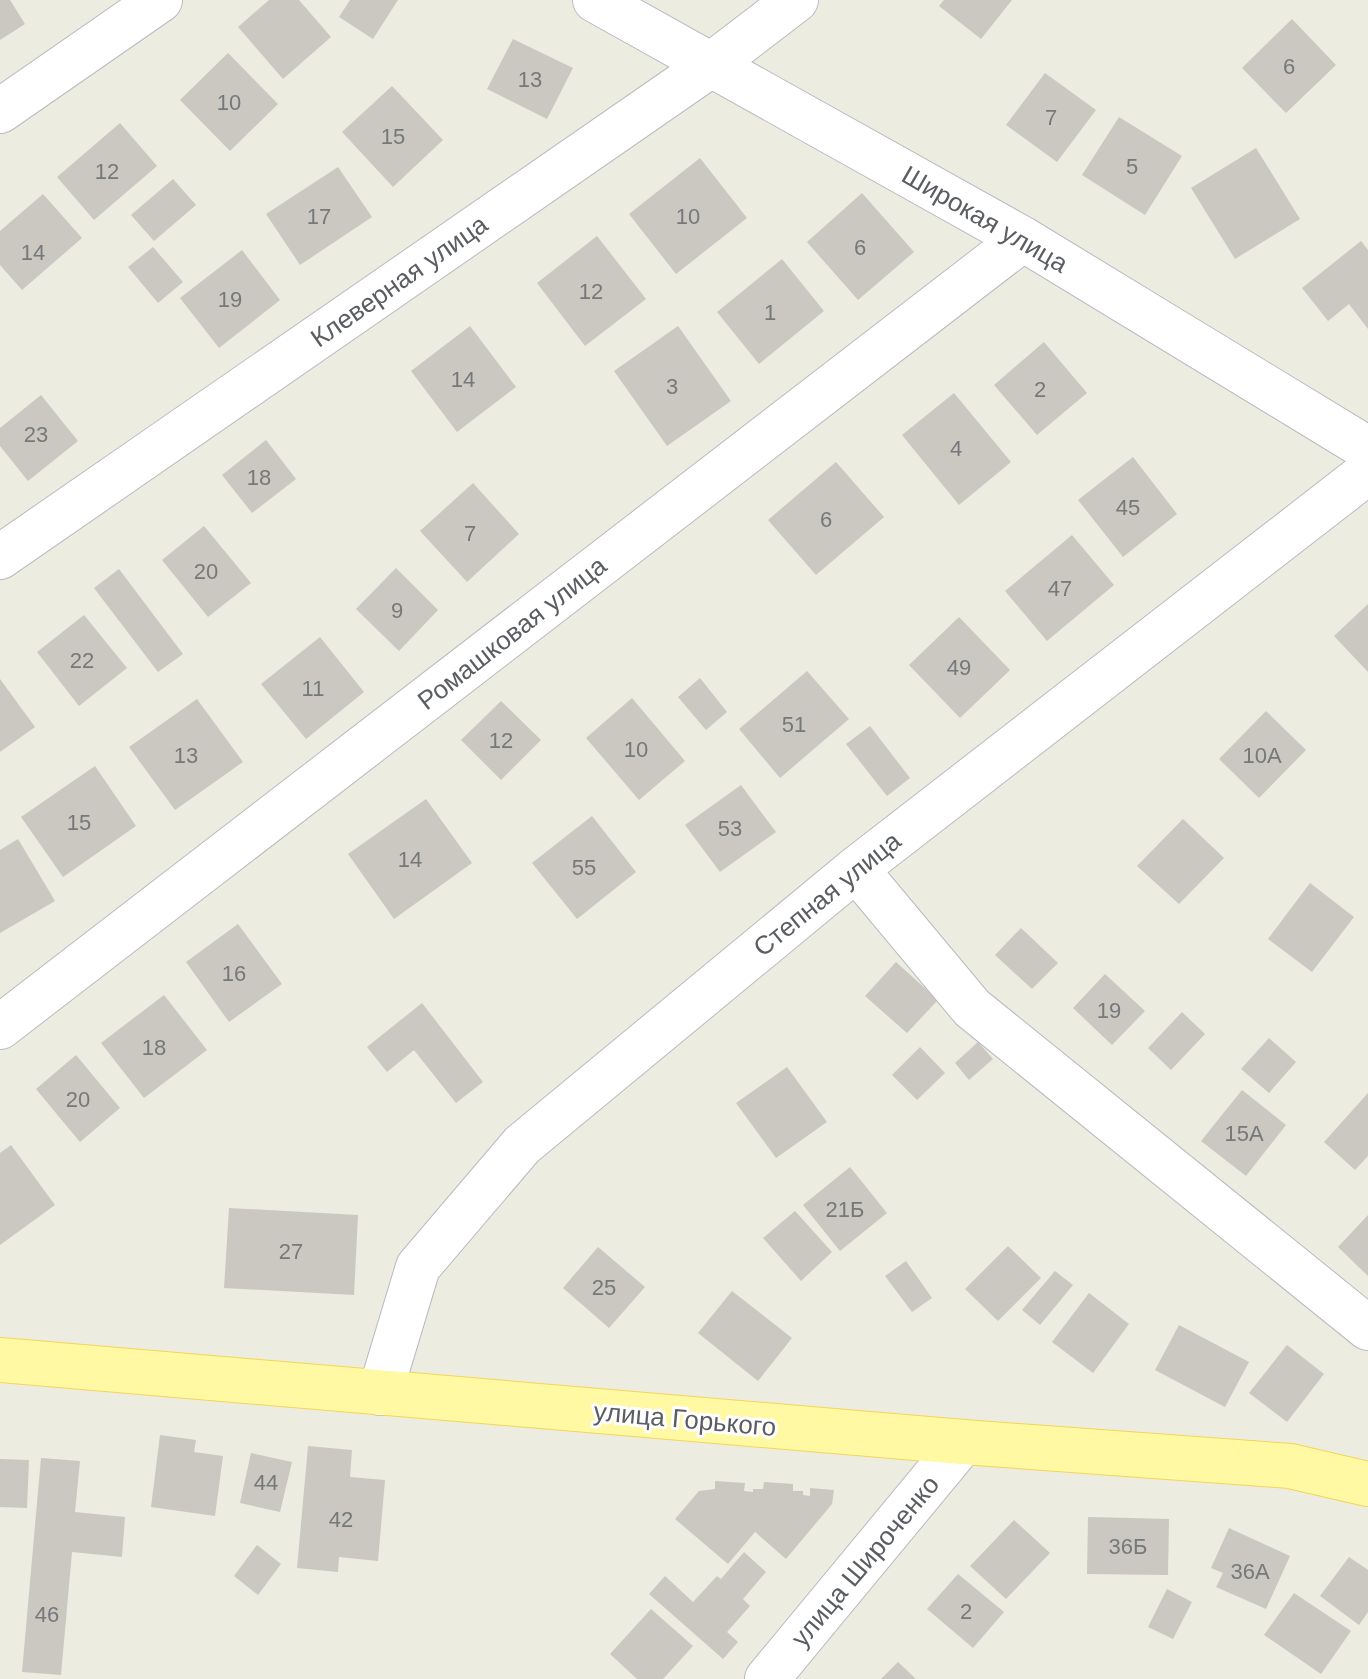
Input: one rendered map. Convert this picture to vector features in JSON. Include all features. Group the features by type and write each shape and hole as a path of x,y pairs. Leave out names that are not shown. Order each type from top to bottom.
{"main road":[{"name":"улица Горького","path":"0,1360 963,1442 1290,1466 1368,1484"}],"street":[{"path":"0,111 160,0"},
{"name":"Широкая улица","path":"595,0 1023,239 1368,449"},
{"name":"Клеверная улица","path":"0,557 711,65 796,0"},
{"name":"Ромашковая улица","path":"0,1027 1023,239"},
{"name":"Степная улица","path":"380,1393 418,1267 522,1145 856,869 1368,472"},
{"path":"856,869 972,1008 1368,1328"},
{"name":"улица Широченко","path":"767,1679 963,1442"}],"building":[{"path":"0,0 10,0 25,24 0,40"},
{"path":"269,0 299,0 331,37 283,79 238,27"},
{"path":"350,0 398,0 373,39 339,17"},
{"path":"944,0 1012,0 981,39 939,6"},
{"path":"1292,19 1336,65 1286,113 1242,68"},
{"path":"513,39 573,68 547,119 487,89"},
{"path":"228,53 278,104 230,151 180,100"},
{"path":"1045,73 1096,110 1057,162 1006,125"},
{"path":"392,86 443,140 393,187 342,132"},
{"path":"1119,117 1182,156 1145,215 1082,175"},
{"path":"120,123 157,166 94,220 57,177"},
{"path":"1256,148 1300,219 1235,259 1191,188"},
{"path":"700,158 747,218 676,274 629,214"},
{"path":"338,167 372,217 300,265 266,214"},
{"path":"173,179 196,205 154,241 131,215"},
{"path":"862,193 914,252 858,300 807,242"},
{"path":"43,194 82,238 22,290 0,265 0,231"},
{"path":"597,236 646,299 585,346 537,283"},
{"path":"1361,241 1368,250 1368,329 1349,304 1328,321 1302,288"},
{"path":"153,247 183,282 158,303 128,267"},
{"path":"242,250 280,300 219,348 180,298"},
{"path":"782,259 824,311 759,364 717,312"},
{"path":"470,326 516,387 457,432 411,371"},
{"path":"678,326 731,401 667,446 614,371"},
{"path":"1044,342 1087,393 1037,435 994,385"},
{"path":"954,393 1011,462 959,505 902,435"},
{"path":"41,395 78,441 28,481 0,446 0,428"},
{"path":"266,440 296,479 252,513 222,475"},
{"path":"1133,457 1177,514 1123,557 1078,500"},
{"path":"836,462 884,517 816,575 768,520"},
{"path":"473,483 519,534 467,582 420,531"},
{"path":"204,526 251,583 208,617 162,560"},
{"path":"1072,535 1114,585 1047,641 1005,591"},
{"path":"396,568 438,610 399,651 356,609"},
{"path":"119,569 183,654 158,672 94,588"},
{"path":"1368,604 1368,672 1334,636"},
{"path":"84,615 127,668 79,706 37,652"},
{"path":"959,617 1010,670 960,718 909,665"},
{"path":"320,637 364,692 306,739 261,684"},
{"path":"807,671 849,719 780,778 739,729"},
{"path":"700,678 727,712 706,730 678,697"},
{"path":"0,679 35,727 0,752"},
{"path":"632,698 685,761 639,800 586,738"},
{"path":"197,699 243,762 175,810 129,747"},
{"path":"501,701 541,740 501,780 461,740"},
{"path":"1266,711 1306,750 1259,798 1219,759"},
{"path":"870,726 910,778 887,796 846,744"},
{"path":"95,766 136,826 63,877 21,817"},
{"path":"741,785 776,832 720,872 685,825"},
{"path":"426,799 472,863 394,919 348,854"},
{"path":"592,816 636,872 577,919 532,863"},
{"path":"1183,819 1224,858 1179,904 1137,866"},
{"path":"18,839 55,901 0,933 0,850"},
{"path":"1310,883 1354,917 1312,972 1268,939"},
{"path":"238,924 282,984 229,1022 186,962"},
{"path":"1021,928 1058,963 1032,989 995,955"},
{"path":"896,962 938,1000 907,1033 865,996"},
{"path":"1105,974 1145,1011 1112,1045 1073,1008"},
{"path":"164,995 207,1050 144,1098 101,1043"},
{"path":"422,1003 483,1082 456,1103 414,1050 387,1072 367,1047"},
{"path":"1182,1012 1205,1034 1171,1070 1148,1048"},
{"path":"1269,1038 1296,1062 1269,1093 1241,1069"},
{"path":"978,1042 993,1059 969,1080 955,1063"},
{"path":"920,1047 945,1073 917,1100 892,1075"},
{"path":"76,1055 120,1108 80,1142 36,1089"},
{"path":"787,1067 827,1122 776,1158 736,1103"},
{"path":"1242,1090 1286,1125 1246,1176 1201,1141"},
{"path":"1368,1093 1368,1156 1355,1170 1324,1142"},
{"path":"11,1145 55,1205 0,1245 0,1153"},
{"path":"850,1167 887,1213 840,1251 803,1205"},
{"path":"229,1208 358,1215 354,1295 224,1288"},
{"path":"795,1211 832,1252 801,1281 763,1238"},
{"path":"1368,1215 1368,1276 1338,1247"},
{"path":"1008,1246 1041,1278 998,1321 965,1289"},
{"path":"598,1247 645,1287 609,1328 563,1288"},
{"path":"906,1261 932,1298 912,1312 885,1276"},
{"path":"1055,1271 1073,1285 1040,1325 1022,1310"},
{"path":"732,1291 792,1338 758,1381 698,1333"},
{"path":"1089,1293 1129,1324 1093,1373 1052,1342"},
{"path":"1179,1325 1249,1362 1225,1407 1155,1370"},
{"path":"1287,1345 1324,1374 1287,1422 1249,1393"},
{"path":"160,1435 196,1440 194,1452 223,1456 215,1516 151,1507"},
{"path":"308,1446 352,1450 350,1477 385,1480 378,1561 339,1557 338,1572 297,1568"},
{"path":"251,1453 292,1462 280,1512 240,1503"},
{"path":"41,1458 80,1461 75,1512 125,1517 122,1557 72,1552 61,1675 22,1672"},
{"path":"0,1459 29,1460 27,1508 0,1507"},
{"path":"715,1481 745,1483 744,1491 753,1492 753,1489 763,1489 764,1482 793,1484 793,1491 803,1491 803,1495 810,1496 810,1488 834,1490 832,1504 786,1559 755,1532 728,1564 675,1519 699,1491 715,1489"},
{"path":"1088,1517 1169,1519 1168,1575 1087,1574"},
{"path":"1014,1520 1050,1553 1006,1599 970,1566"},
{"path":"1229,1528 1290,1556 1266,1609 1216,1587 1223,1573 1211,1568"},
{"path":"257,1545 281,1564 258,1595 234,1576"},
{"path":"744,1552 766,1572 743,1599 750,1606 727,1632 738,1642 723,1659 649,1594 665,1576 693,1602 717,1576 721,1579"},
{"path":"1349,1557 1368,1570 1368,1612 1359,1625 1320,1596"},
{"path":"958,1574 1004,1612 973,1648 927,1609"},
{"path":"1167,1589 1192,1602 1173,1639 1148,1627"},
{"path":"1294,1593 1351,1631 1321,1674 1264,1635"},
{"path":"651,1609 693,1646 663,1679 637,1679 610,1654"},
{"path":"898,1662 916,1679 881,1679"}]}
